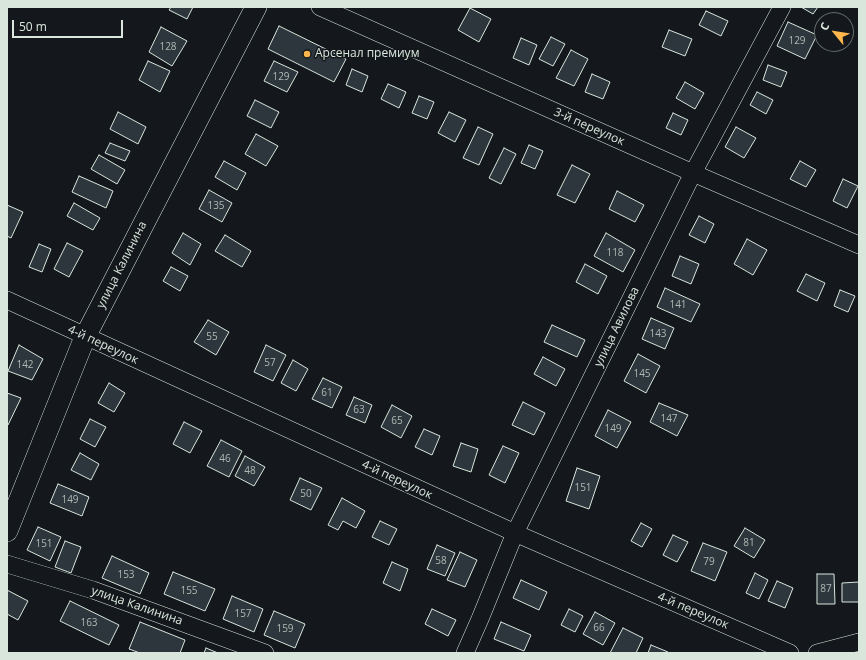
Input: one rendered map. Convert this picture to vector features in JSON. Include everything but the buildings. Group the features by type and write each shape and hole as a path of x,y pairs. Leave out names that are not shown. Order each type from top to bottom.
{"main road":[{"name":"улица Калинина","path":"7,531 85,337 256,7"}],"street":[{"name":"3-й переулок","path":"320,7 859,245"},
{"name":"улица Авилова","path":"465,653 515,533 693,173 782,7"},
{"name":"4-й переулок","path":"7,300 515,533 790,653"},
{"name":"улица Калинина","path":"7,564 93,590 266,653"},
{"path":"817,653 859,642"}],"place":[{"name":"Арсенал премиум","path":"307,54"}]}
